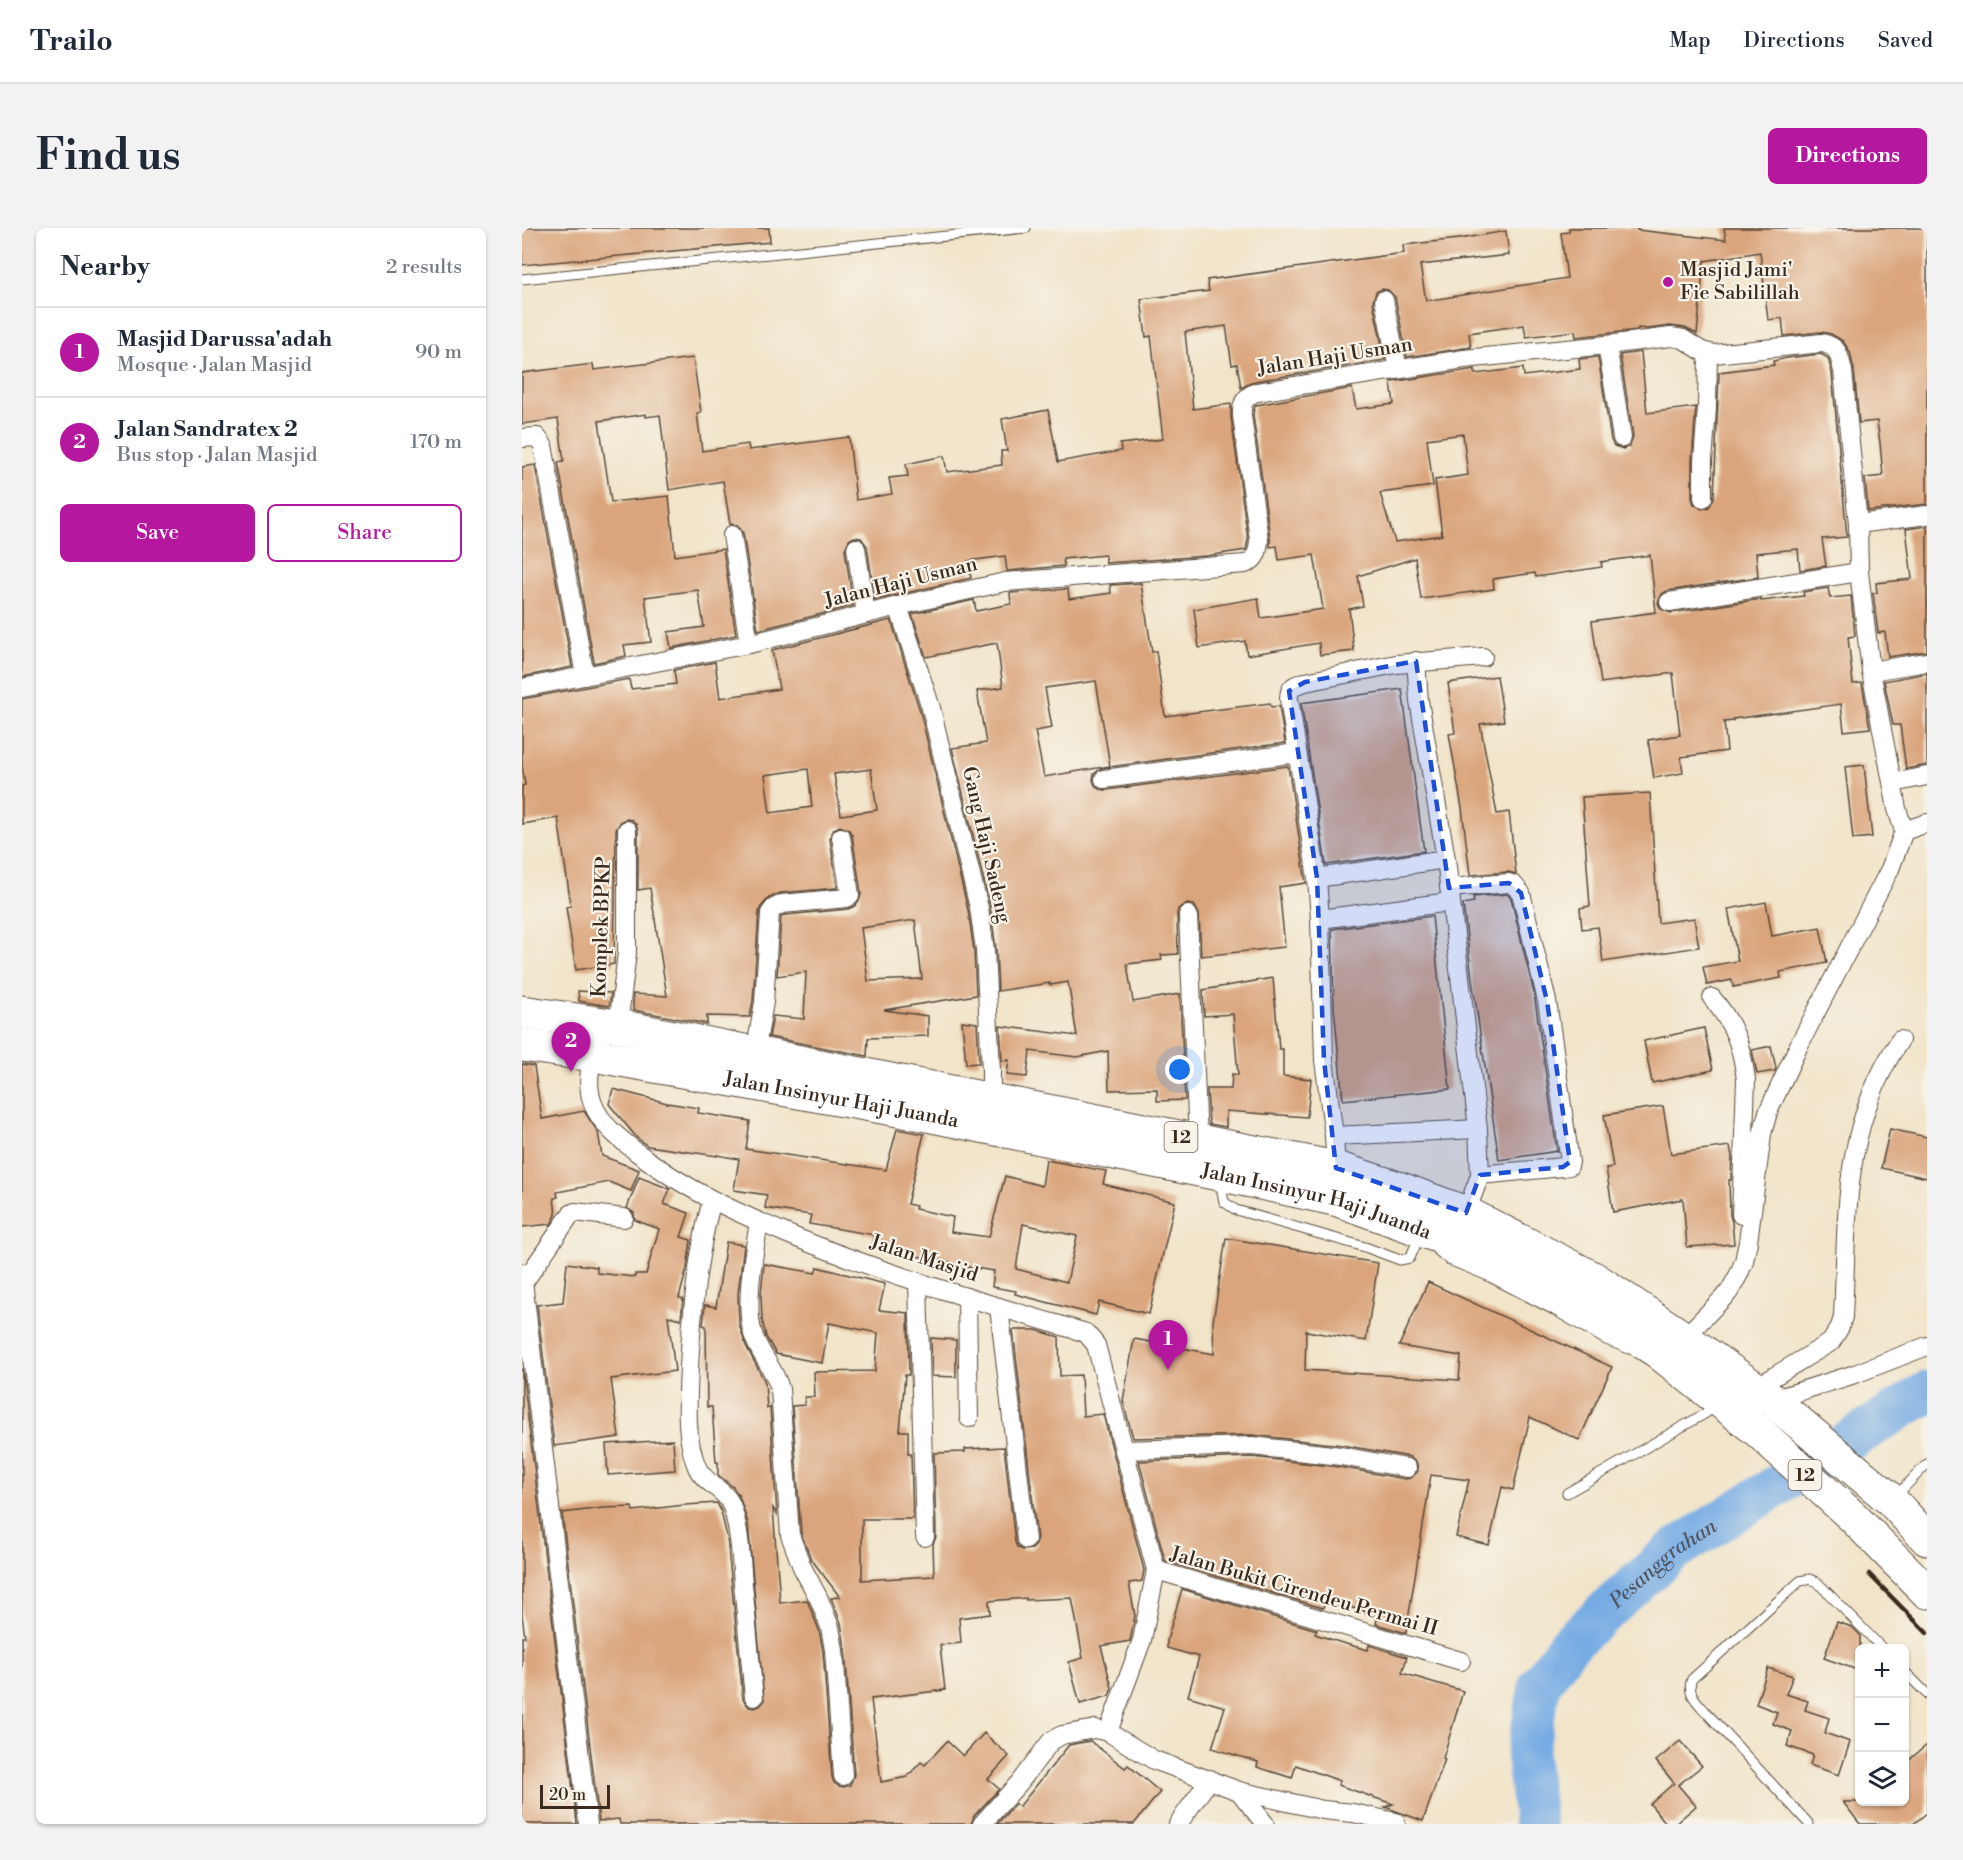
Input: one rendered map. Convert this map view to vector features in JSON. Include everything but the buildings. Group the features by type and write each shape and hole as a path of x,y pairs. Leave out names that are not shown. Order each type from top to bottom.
{"highway":[{"name":"Jalan Insinyur Haji Juanda","path":"522,1012 618,1026 1336,1168 1466,1213 1595,1279 1671,1345 1721,1401 1758,1431 1853,1517 1927,1592"},
{"name":"Jalan Insinyur Haji Juanda","path":"522,1045 593,1055 933,1116 1338,1200 1433,1234 1517,1270 1671,1345 1770,1400 1886,1496 1927,1539"}],"street":[{"path":"1384,300 1398,369"},
{"name":"Jalan Haji Usman","path":"522,688 749,644 898,606 1005,582 1237,565 1250,562 1256,556 1259,540 1241,408 1244,400 1257,392 1464,358 1676,337 1708,353"},
{"path":"1671,1345 1730,1292 1739,1274 1748,1242 1762,1134 1768,1112 1799,1045 1890,869 1904,831 1897,808 1871,671 1859,572 1858,525 1843,371 1838,351 1831,345 1822,343 1721,354 1708,353 1703,498"},
{"path":"1608,345 1622,438"},
{"path":"522,438 537,437 543,446 585,676"},
{"path":"1858,525 1927,515"},
{"path":"732,535 749,644"},
{"path":"856,548 866,614"},
{"path":"1669,602 1859,572"},
{"name":"Gang Haji Sadeng","path":"898,606 931,708 979,908 985,950 991,1100"},
{"path":"1336,1168 1335,1136 1324,1060 1317,878 1288,699 1289,691 1293,686 1305,682 1416,661 1483,657"},
{"path":"1416,661 1419,701 1446,859 1478,1129 1480,1175 1466,1213"},
{"path":"1871,671 1927,662"},
{"path":"1104,779 1297,753"},
{"path":"1893,783 1927,776"},
{"path":"1904,831 1927,823"},
{"name":"Komplek BPKP","path":"618,1026 627,953 627,830"},
{"path":"755,1054 764,1002 771,913 774,908 782,904 847,898 850,895 841,837"},
{"path":"1317,878 1446,859"},
{"path":"1320,919 1509,883 1521,893 1546,1001 1570,1162 1569,1166 1563,1167 1480,1175"},
{"path":"1188,915 1198,1140"},
{"path":"1712,998 1725,1013 1733,1028 1743,1060 1746,1080 1739,1274"},
{"path":"1770,1400 1831,1342 1840,1327 1843,1317 1850,1171 1855,1144 1873,1087 1884,1064 1900,1040"},
{"name":"Jalan Masjid","path":"593,1055 589,1071 590,1094 594,1105 609,1129 664,1173 712,1200 759,1222 860,1262 1086,1333 1091,1337 1096,1346 1156,1570"},
{"path":"1335,1136 1478,1129"},
{"path":"712,1200 703,1231 695,1288 688,1389 688,1430 697,1467 703,1477 727,1497 733,1508 740,1549 754,1697"},
{"path":"588,1824 523,1277 571,1214 575,1212 624,1218"},
{"path":"759,1222 751,1275 750,1323 758,1346 774,1373 780,1389 790,1535 830,1627 834,1650 843,1776"},
{"path":"918,1282 925,1537"},
{"path":"967,1297 969,1418"},
{"path":"999,1307 1026,1540"},
{"path":"1770,1400 1855,1374 1927,1346"},
{"path":"1124,1450 1252,1446 1341,1456 1407,1468"},
{"name":"Jalan Bukit Cirendeu Permai II","path":"1108,1732 1142,1640 1156,1570 1461,1661"},
{"path":"982,1824 1019,1783 1051,1741 1062,1736 1095,1729 1108,1732 1154,1760 1239,1791 1323,1810 1353,1813 1396,1822"},
{"path":"1178,1824 1210,1779"},
{"path":"1239,1791 1265,1824"}],"lane":[{"path":"522,279 1026,228"},
{"path":"1567,1493 1706,1413 1721,1401"},
{"path":"1886,1496 1927,1464"},
{"path":"1809,1824 1705,1712 1691,1693 1689,1683 1800,1581 1806,1579 1817,1582 1878,1644"},
{"path":"1909,1675 1927,1694"}],"highlighted area":[{"path":"1416,661 1449,888 1509,883 1521,893 1547,1001 1570,1162 1563,1167 1480,1175 1466,1213 1336,1168 1324,1060 1317,878 1289,691 1305,682"}],"waterway":[{"name":"Pesanggrahan","path":"1535,1824 1527,1755 1540,1684 1568,1645 1673,1551 1927,1392"}],"railway":[{"path":"1869,1574 1927,1633"}],"place":[{"name":"Masjid Jami' Fie Sabilillah","path":"1668,282"},
{"name":"Jalan Sandratex 2","path":"571,1072"},
{"name":"Masjid Darussa'adah","path":"1168,1370"}]}
